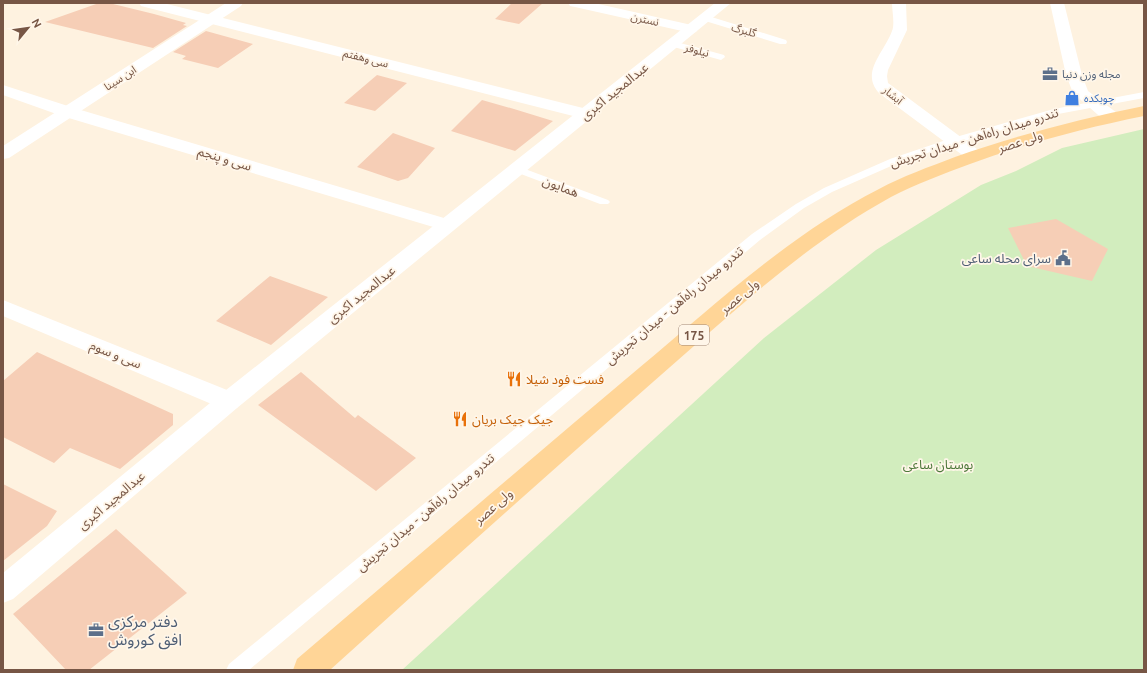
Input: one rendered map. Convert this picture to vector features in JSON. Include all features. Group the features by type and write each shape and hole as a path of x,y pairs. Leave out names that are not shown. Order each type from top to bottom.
{"main road":[{"name":"ولی عصر","path":"308,670 509,492 764,275 841,218 893,189 927,174 975,156 1052,131 1144,111"}],"street":[{"name":"سی وهفتم","path":"146,3 586,114"},
{"name":"ابن سینا","path":"3,154 236,3"},
{"name":"نسترن","path":"575,3 698,24"},
{"name":"عبدالمجید اکبری","path":"3,590 229,401 724,3"},
{"name":"آبشار","path":"899,3 900,30 880,70 878,77 880,84 885,90 975,156"},
{"path":"1057,3 1080,93 1111,117"},
{"name":"سی و پنجم","path":"3,90 68,112 447,225"},
{"name":"سی و سوم","path":"3,308 229,401"}],"lane":[{"name":"گلبرگ","path":"698,24 783,42"},
{"name":"نیلوفر","path":"673,44 722,57"},
{"name":"تندرو میدان راه‌آهن - میدان تجریش","path":"235,670 756,237 800,206 828,190 894,160 953,141 1057,111 1144,95"},
{"name":"همایون","path":"517,169 604,202"}],"green space":[{"name":"بوستان ساعی","path":"1144,129 1144,670 402,670 764,338 876,250 981,185 1016,171 1062,148"}],"building":[{"path":"99,3 109,3 154,14 186,23 183,25 187,26 153,48 45,22"},
{"path":"512,3 543,3 519,24 495,19"},
{"path":"206,31 253,44 218,68 182,59 186,56 173,52"},
{"path":"377,75 407,83 375,111 344,103"},
{"path":"482,100 553,121 515,151 451,131"},
{"path":"393,133 435,148 408,178 398,181 357,167"},
{"name":"سرای محله ساعی","path":"1056,219 1108,249 1092,281 1027,266 1008,228"},
{"path":"270,276 328,297 271,345 216,321"},
{"path":"37,352 173,414 173,425 120,469 70,448 54,463 3,437 3,381"},
{"path":"301,372 355,418 358,415 416,458 376,491 258,405"},
{"path":"3,484 57,511 47,526 3,561"},
{"path":"116,529 187,593 89,670 66,670 13,614"}],"place":[{"name":"مجله وزن دنیا","path":"1050,74"},
{"name":"چوبکده","path":"1072,98"},
{"name":"سرای محله ساعی","path":"1063,258"},
{"name":"فست فود شیلا","path":"514,379"},
{"name":"جیک جیک بریان","path":"460,419"},
{"name":"دفتر مرکزی افق کوروش","path":"96,630"}]}
